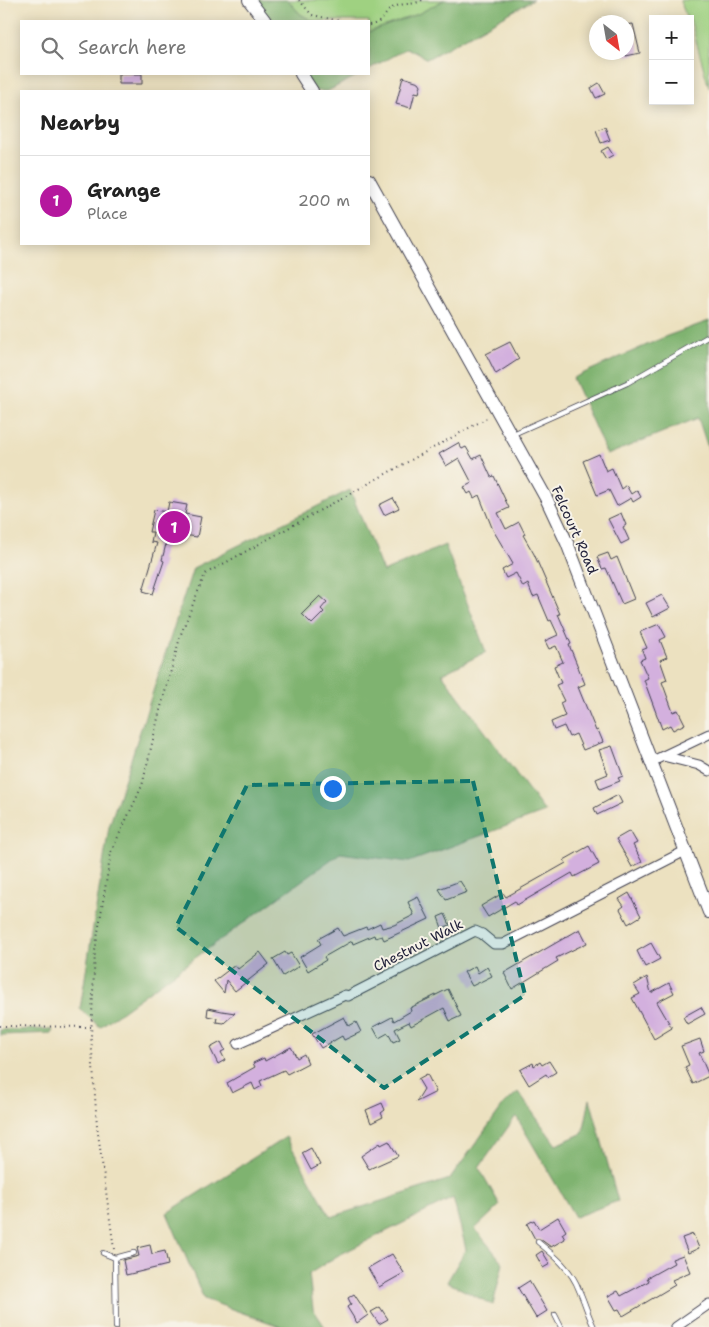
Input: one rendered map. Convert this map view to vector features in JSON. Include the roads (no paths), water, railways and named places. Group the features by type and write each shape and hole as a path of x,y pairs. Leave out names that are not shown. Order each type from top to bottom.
{"street":[{"path":"249,0 264,20"},
{"path":"302,75 311,90"},
{"name":"Felcourt Road","path":"370,182 546,498 567,543 709,912"},
{"path":"651,762 709,734"},
{"path":"662,756 699,765 709,771"},
{"name":"Chestnut Walk","path":"238,1044 345,995 348,996 475,931 494,944 503,944 686,850"},
{"path":"676,1327 709,1304"}],"lane":[{"path":"511,434 628,383 709,336"},
{"path":"538,1242 559,1260 579,1288 586,1311 594,1327"},
{"path":"103,1253 115,1258 134,1253"},
{"path":"115,1258 116,1327"},
{"path":"555,1315 561,1327"}],"place":[{"name":"Grange","path":"174,527"}]}
